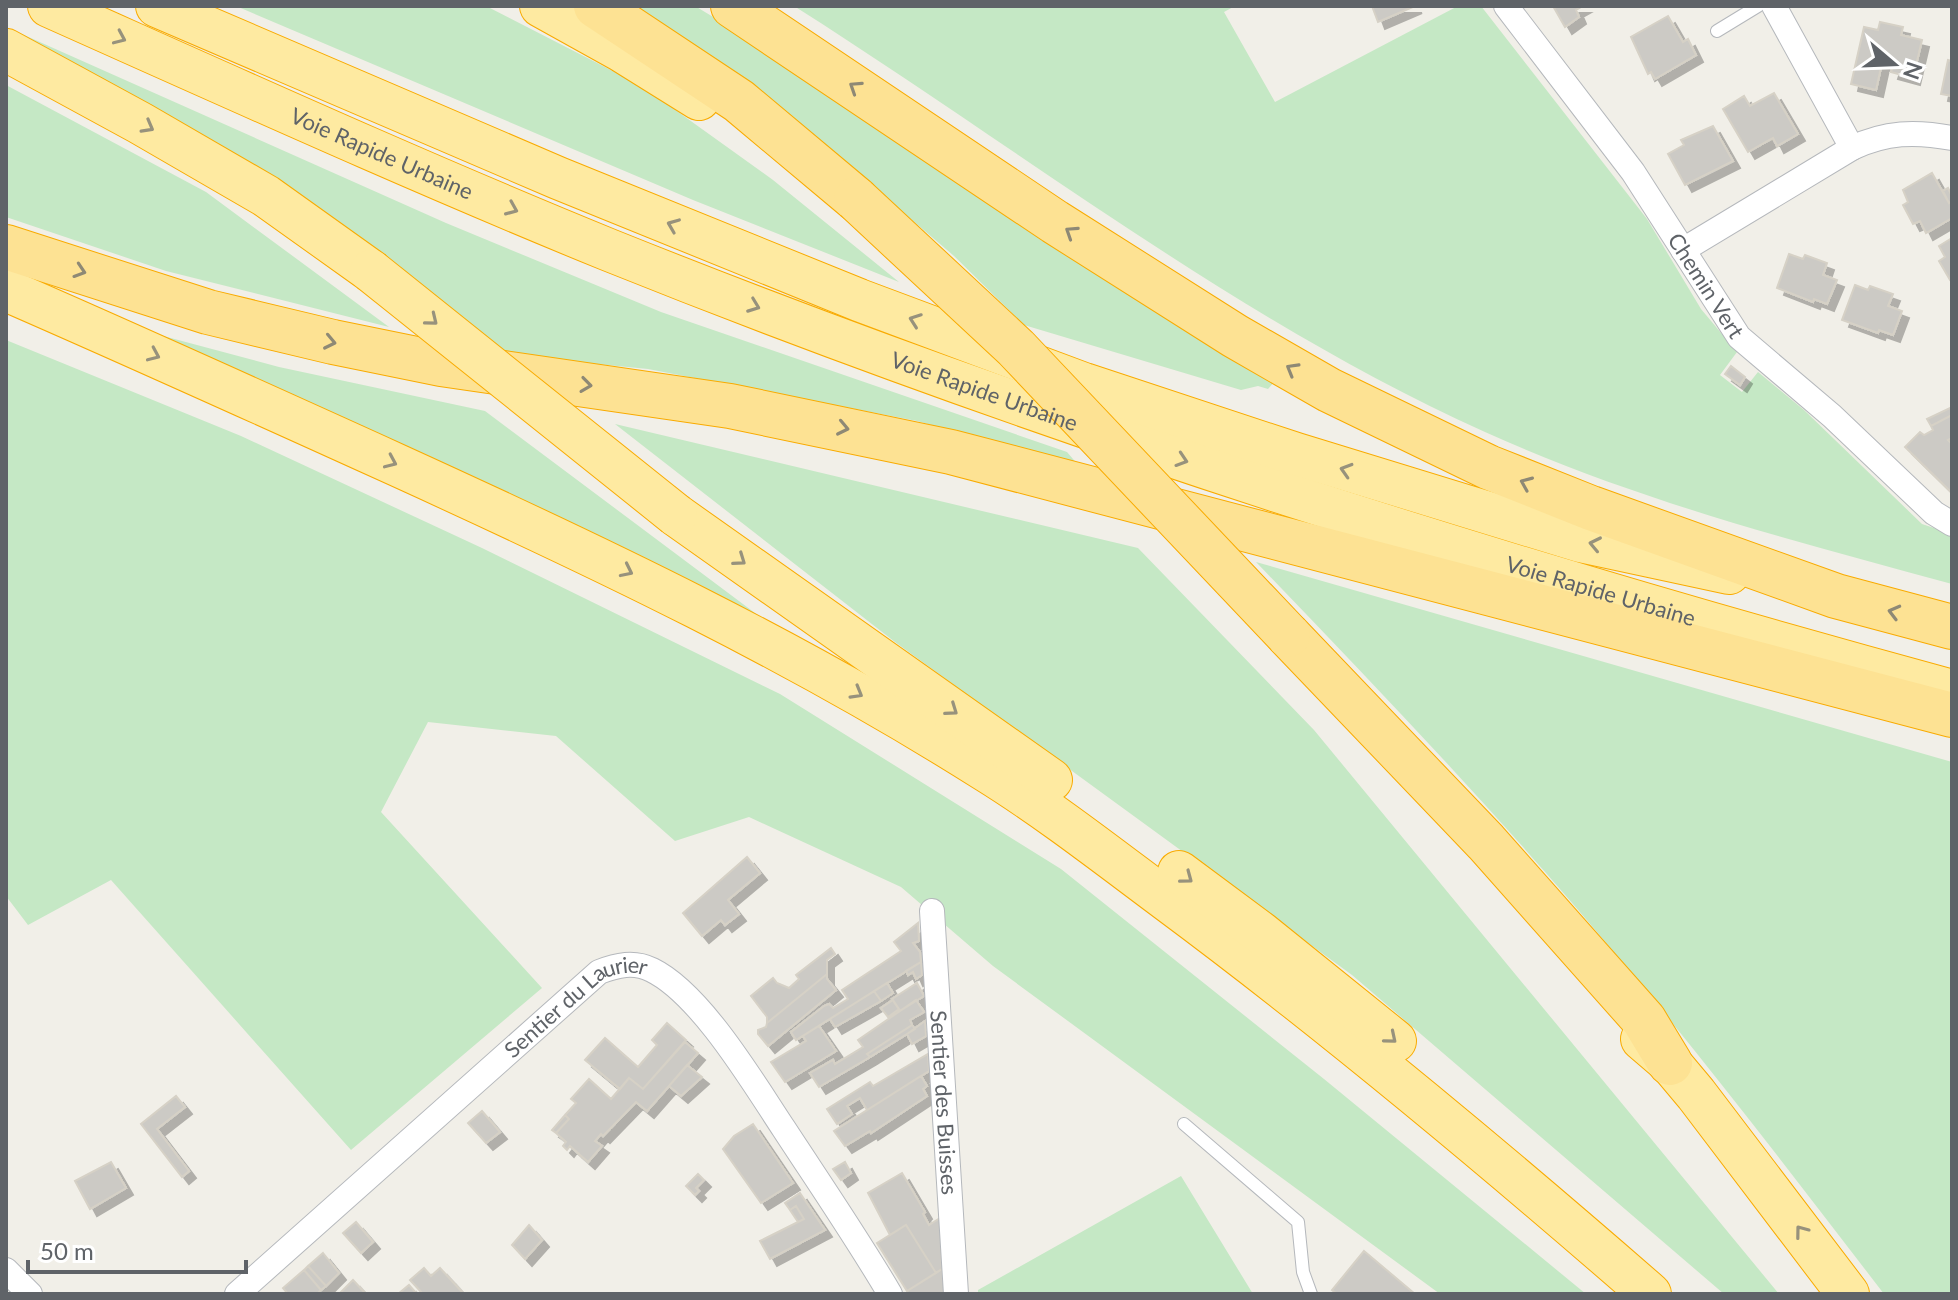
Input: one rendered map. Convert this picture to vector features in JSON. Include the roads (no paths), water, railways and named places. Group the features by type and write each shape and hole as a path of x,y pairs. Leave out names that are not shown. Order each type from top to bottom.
{"highway":[{"name":"Voie Rapide Urbaine","path":"49,6 429,174 608,249 1002,398 1396,531 1704,624 1952,691"},
{"name":"Voie Rapide Urbaine","path":"157,6 572,184 846,294 1084,384 1296,454 1580,541 1836,596"},
{"path":"541,6 622,51 723,115 851,205"},
{"path":"596,6 739,101 851,205 1016,348 1274,632 1486,842 1644,1020 1670,1063 1848,1294"},
{"path":"733,6 1055,222 1235,336 1329,390 1432,441 1534,486 1836,596 1952,627"},
{"path":"6,50 255,189 371,271 676,515 1074,796 1261,933 1482,1114 1679,1294"},
{"path":"6,247 208,312 333,342 441,364 730,406 951,452 1952,715"},
{"path":"6,290 601,558 753,634 923,731 1056,819 1255,967 1458,1129 1650,1294"}],"street":[{"name":"Chemin Vert","path":"1506,6 1633,172 1739,337 1832,416 1934,513 1952,524"},
{"path":"1774,6 1852,148"},
{"path":"1683,250 1870,140 1916,132 1952,138"},
{"name":"Sentier des Buisses","path":"932,911 956,1294"},
{"name":"Sentier du Laurier","path":"237,1294 599,972 627,964 651,970 665,978 726,1042 890,1294"},
{"path":"6,1270 30,1294"}],"lane":[{"path":"1717,31 1758,6"},
{"path":"1184,1124 1298,1222 1303,1272 1311,1294"}]}
